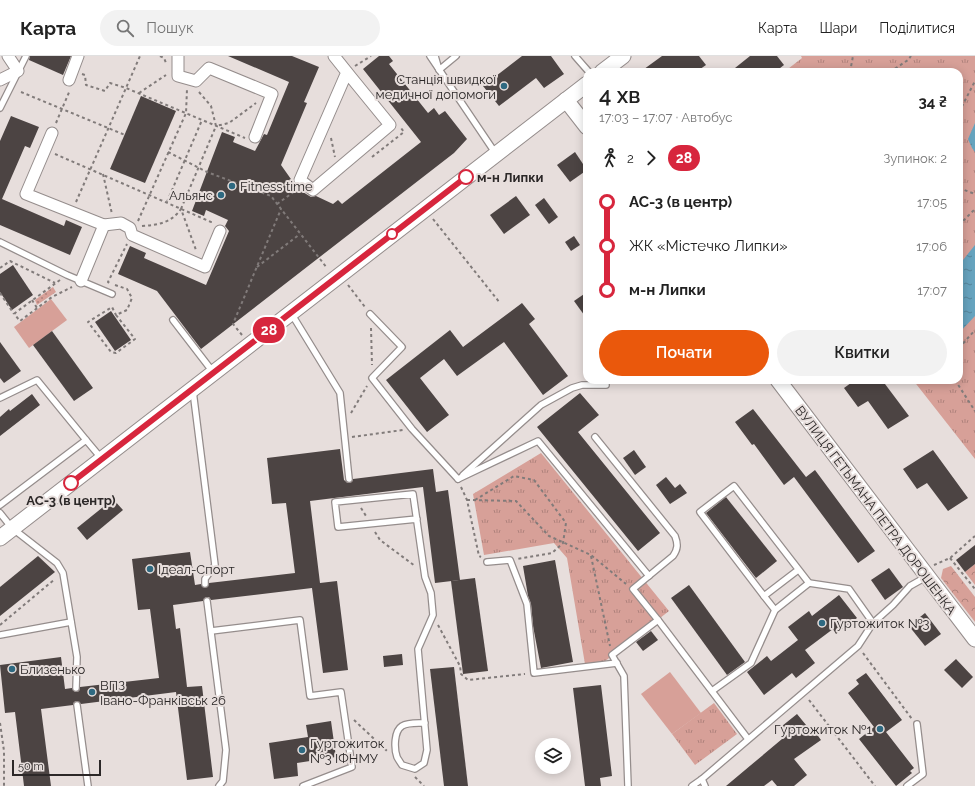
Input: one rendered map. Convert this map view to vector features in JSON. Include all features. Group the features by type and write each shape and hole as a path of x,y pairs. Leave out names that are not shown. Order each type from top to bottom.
{"main road":[{"path":"607,68 623,56"},
{"path":"0,538 202,380 291,313 334,273 425,209 583,87"},
{"path":"566,100 583,122"},
{"name":"ВУЛИЦЯ ГЕТЬМАНА ПЕТРА ДОРОШЕНКА","path":"781,384 929,572 975,640"}],"street":[{"path":"0,80 18,71 8,56"},
{"path":"73,80 78,56"},
{"path":"178,56 178,76 196,81 209,68 272,94 252,138"},
{"path":"334,56 347,72 390,125 313,190 300,180 347,72"},
{"path":"52,133 26,194 72,212 121,223 130,228 132,235 205,267 220,232"},
{"path":"82,281 107,221"}],"lane":[{"path":"0,108 26,56"},
{"path":"430,56 496,154"},
{"path":"435,56 439,70"},
{"path":"439,70 456,56"},
{"path":"575,56 586,68"},
{"path":"0,242 67,275 112,294"},
{"path":"291,313 340,393 349,479"},
{"path":"370,314 402,347 372,378 412,429 458,479"},
{"path":"173,320 202,380 215,565 205,579 205,584"},
{"path":"0,398 37,380 102,459"},
{"path":"458,479 541,405 572,388 582,385 606,385"},
{"path":"595,437 678,543 677,550 672,556 633,589 748,739"},
{"path":"0,505 86,440"},
{"path":"458,479 538,441 649,576"},
{"path":"775,610 700,512 734,486 809,583 849,589 873,623"},
{"path":"417,520 338,527 335,502 413,494 417,520 425,573 431,593 433,615 418,649 425,723 427,750 424,763 415,769 402,765 396,756 396,733 402,726 412,723 425,723"},
{"path":"0,513 12,528 57,563 62,573 77,656 76,688"},
{"path":"487,562 510,560 527,604 534,673 617,664"},
{"path":"764,596 798,570"},
{"path":"692,786 858,646 873,623 893,605 910,586 929,572"},
{"path":"712,692 751,664 775,610 809,583"},
{"path":"207,600 226,750 222,781 219,786"},
{"path":"211,631 300,620 310,696 341,692 352,767 304,786"},
{"path":"628,786 624,676 612,655 658,620"},
{"path":"0,635 71,622"},
{"path":"78,705 88,786"},
{"path":"907,786 923,774 917,724"},
{"path":"702,779 705,786"}],"path":[{"path":"72,212 140,56"},
{"path":"160,56 164,58 167,69"},
{"path":"851,68 853,56"},
{"path":"896,68 908,60 911,56"},
{"path":"139,93 168,74"},
{"path":"52,133 73,80 85,75 86,84 105,92 110,83 126,88 216,126 252,138"},
{"path":"963,104 975,81"},
{"path":"135,227 186,113 187,86"},
{"path":"141,227 160,224 176,216 181,209 199,168 216,126 211,106 199,91"},
{"path":"21,92 125,135"},
{"path":"216,126 229,123 260,100"},
{"path":"167,202 202,120"},
{"path":"44,150 103,174 211,222 209,228"},
{"path":"168,152 199,168 271,196 300,234 370,314 372,378 344,424"},
{"path":"103,174 112,214 107,221"},
{"path":"277,204 298,189"},
{"path":"963,190 975,194"},
{"path":"963,221 975,208"},
{"path":"181,209 198,256"},
{"path":"243,337 233,324 281,209"},
{"path":"425,209 500,303"},
{"path":"256,268 300,234"},
{"path":"116,314 127,310 132,298 127,289 108,282 128,243"},
{"path":"0,268 10,261 56,283"},
{"path":"15,315 15,312 67,275"},
{"path":"0,293 20,321 52,297 82,281"},
{"path":"32,300 37,308"},
{"path":"112,307 116,314 135,339 116,353 111,352 88,322 112,307"},
{"path":"963,344 975,330"},
{"path":"958,384 975,411"},
{"path":"345,438 412,429"},
{"path":"474,500 514,476 534,480 566,523 563,542 552,553 510,560"},
{"path":"353,499 380,540 425,573"},
{"path":"467,500 516,501 549,536 591,555 633,589"},
{"path":"929,572 950,558 975,536"},
{"path":"591,555 612,655"},
{"path":"950,558 975,589"},
{"path":"0,625 62,573"},
{"path":"433,615 460,666 461,674 468,680 534,673"},
{"path":"858,646 917,724"},
{"path":"803,693 875,786"},
{"path":"344,711 424,786"},
{"path":"0,723 4,751 4,786"}],"green space":[{"path":"801,56 975,56 975,459 916,384 963,384 963,68 789,68 802,58"},
{"path":"53,287 56,292 37,305 35,300"},
{"path":"51,299 67,320 29,348 14,327"},
{"path":"541,453 669,611 604,662 585,664 567,558 554,543 484,555 473,494"},
{"path":"975,564 975,585 965,572"},
{"path":"951,566 975,597 975,622 941,578 943,569"},
{"path":"670,672 701,713 672,734 641,694"},
{"path":"714,703 737,734 695,765 672,734"}],"water":[{"path":"975,123 975,152 968,139"},
{"path":"975,245 975,316 963,329 963,260"}],"building":[{"path":"30,56 71,56 63,75 29,60"},
{"path":"228,56 292,56 319,67 304,102 307,103 281,165 298,189 311,197 316,196 333,204 338,200 342,204 421,142 363,69 379,56 389,56 393,61 389,64 428,113 434,108 439,115 445,111 467,139 454,153 201,349 157,291 118,274 130,246 146,253 144,258 206,285 229,231 225,226 228,220 206,210 204,216 192,211 222,132 235,137 233,142 255,151 264,134 267,135 289,82"},
{"path":"522,56 551,56 564,74 544,88 536,78 499,106 483,86"},
{"path":"662,56 699,56 706,65 702,68 646,68"},
{"path":"750,56 777,56 784,65 780,68 735,68"},
{"path":"141,96 176,111 145,183 110,169"},
{"path":"11,116 39,127 30,148 25,146 2,199 64,226 66,220 82,227 70,255 0,225 0,141"},
{"path":"575,152 583,164 583,173 570,182 557,165"},
{"path":"516,196 530,215 504,234 490,215"},
{"path":"544,198 558,217 549,224 535,205"},
{"path":"574,236 580,245 571,251 565,242"},
{"path":"13,265 33,295 12,310 0,292 0,274"},
{"path":"583,295 583,313 574,301"},
{"path":"522,303 535,319 529,324 568,376 543,395 504,342 457,376 444,359 420,378 449,415 427,432 386,380 450,330 463,347"},
{"path":"111,311 131,340 115,351 95,322"},
{"path":"52,331 93,388 74,401 33,345"},
{"path":"0,342 21,371 4,383 0,378"},
{"path":"850,384 885,384 909,416 888,429 868,401 858,407 844,388"},
{"path":"580,393 599,415 578,432 660,533 638,551 537,427"},
{"path":"32,394 40,405 0,436 0,417 9,409 10,411"},
{"path":"753,409 806,477 815,470 875,551 858,563 794,477 784,485 754,444 752,445 735,422"},
{"path":"340,449 344,480 348,483 352,482 353,479 433,469 436,492 448,490 460,580 435,583 423,487 310,501 320,583 337,581 348,670 323,673 312,588 211,600 209,597 206,597 203,601 173,605 176,629 180,628 187,687 202,686 213,777 187,780 176,692 81,704 77,701 74,702 73,705 41,709 51,786 24,786 15,712 5,713 0,665 61,657 65,689 72,688 75,692 79,691 80,687 159,678 150,609 138,610 132,559 190,552 195,585 201,584 205,588 209,583 295,573 286,503 272,504 267,458"},
{"path":"634,450 646,467 635,475 623,458"},
{"path":"933,450 968,498 948,511 927,483 917,489 903,469"},
{"path":"666,477 675,488 680,484 687,493 670,504 656,485"},
{"path":"726,497 777,561 756,578 706,513"},
{"path":"113,499 123,510 87,540 77,528"},
{"path":"975,545 975,564 965,572 956,560"},
{"path":"38,556 55,572 0,616 0,587"},
{"path":"555,560 573,662 541,668 533,626 531,604 528,596 523,566"},
{"path":"889,568 903,587 885,600 871,580"},
{"path":"475,578 488,671 463,674 451,581"},
{"path":"689,585 745,662 727,675 671,598"},
{"path":"839,595 857,618 836,634 833,629 805,650 815,663 796,678 792,673 764,695 747,672 767,656 771,661 798,640 788,627 809,611 812,616"},
{"path":"925,613 941,634 925,646 909,626"},
{"path":"651,631 658,640 643,651 636,642"},
{"path":"402,654 403,665 384,667 383,656"},
{"path":"956,659 973,677 962,688 944,670"},
{"path":"454,667 468,786 444,786 430,669"},
{"name":"Гуртожиток №1","path":"866,673 902,720 886,732 914,768 910,771 912,773 896,786 859,739 874,727 848,693 859,684 856,680"},
{"path":"601,685 612,776 600,778 601,786 585,786 573,688"},
{"path":"797,714 811,731 813,729 821,740 794,759 807,775 794,786 777,786 772,780 764,786 726,786 788,734 782,726"},
{"name":"Гуртожиток №3 ІФНМУ","path":"331,721 336,757 297,763 298,776 274,779 269,743 308,737 306,725"}],"bus line":[{"name":"28","path":"71,483 466,177"}],"place":[{"name":"Станція швидкої медичної допомоги","path":"504,86"},
{"name":"м-н Липки","path":"466,177"},
{"name":"Fitness time","path":"232,186"},
{"name":"Альянс","path":"221,195"},
{"name":"АС-3 (в центр)","path":"71,483"},
{"name":"Ідеал-Спорт","path":"150,569"},
{"name":"Гуртожиток №3","path":"822,623"},
{"name":"Близенько","path":"12,669"},
{"name":"ВПЗ Івано-Франківськ 26","path":"92,692"},
{"name":"Гуртожиток №1","path":"880,729"},
{"name":"Гуртожиток №3 ІФНМУ","path":"302,750"}]}
